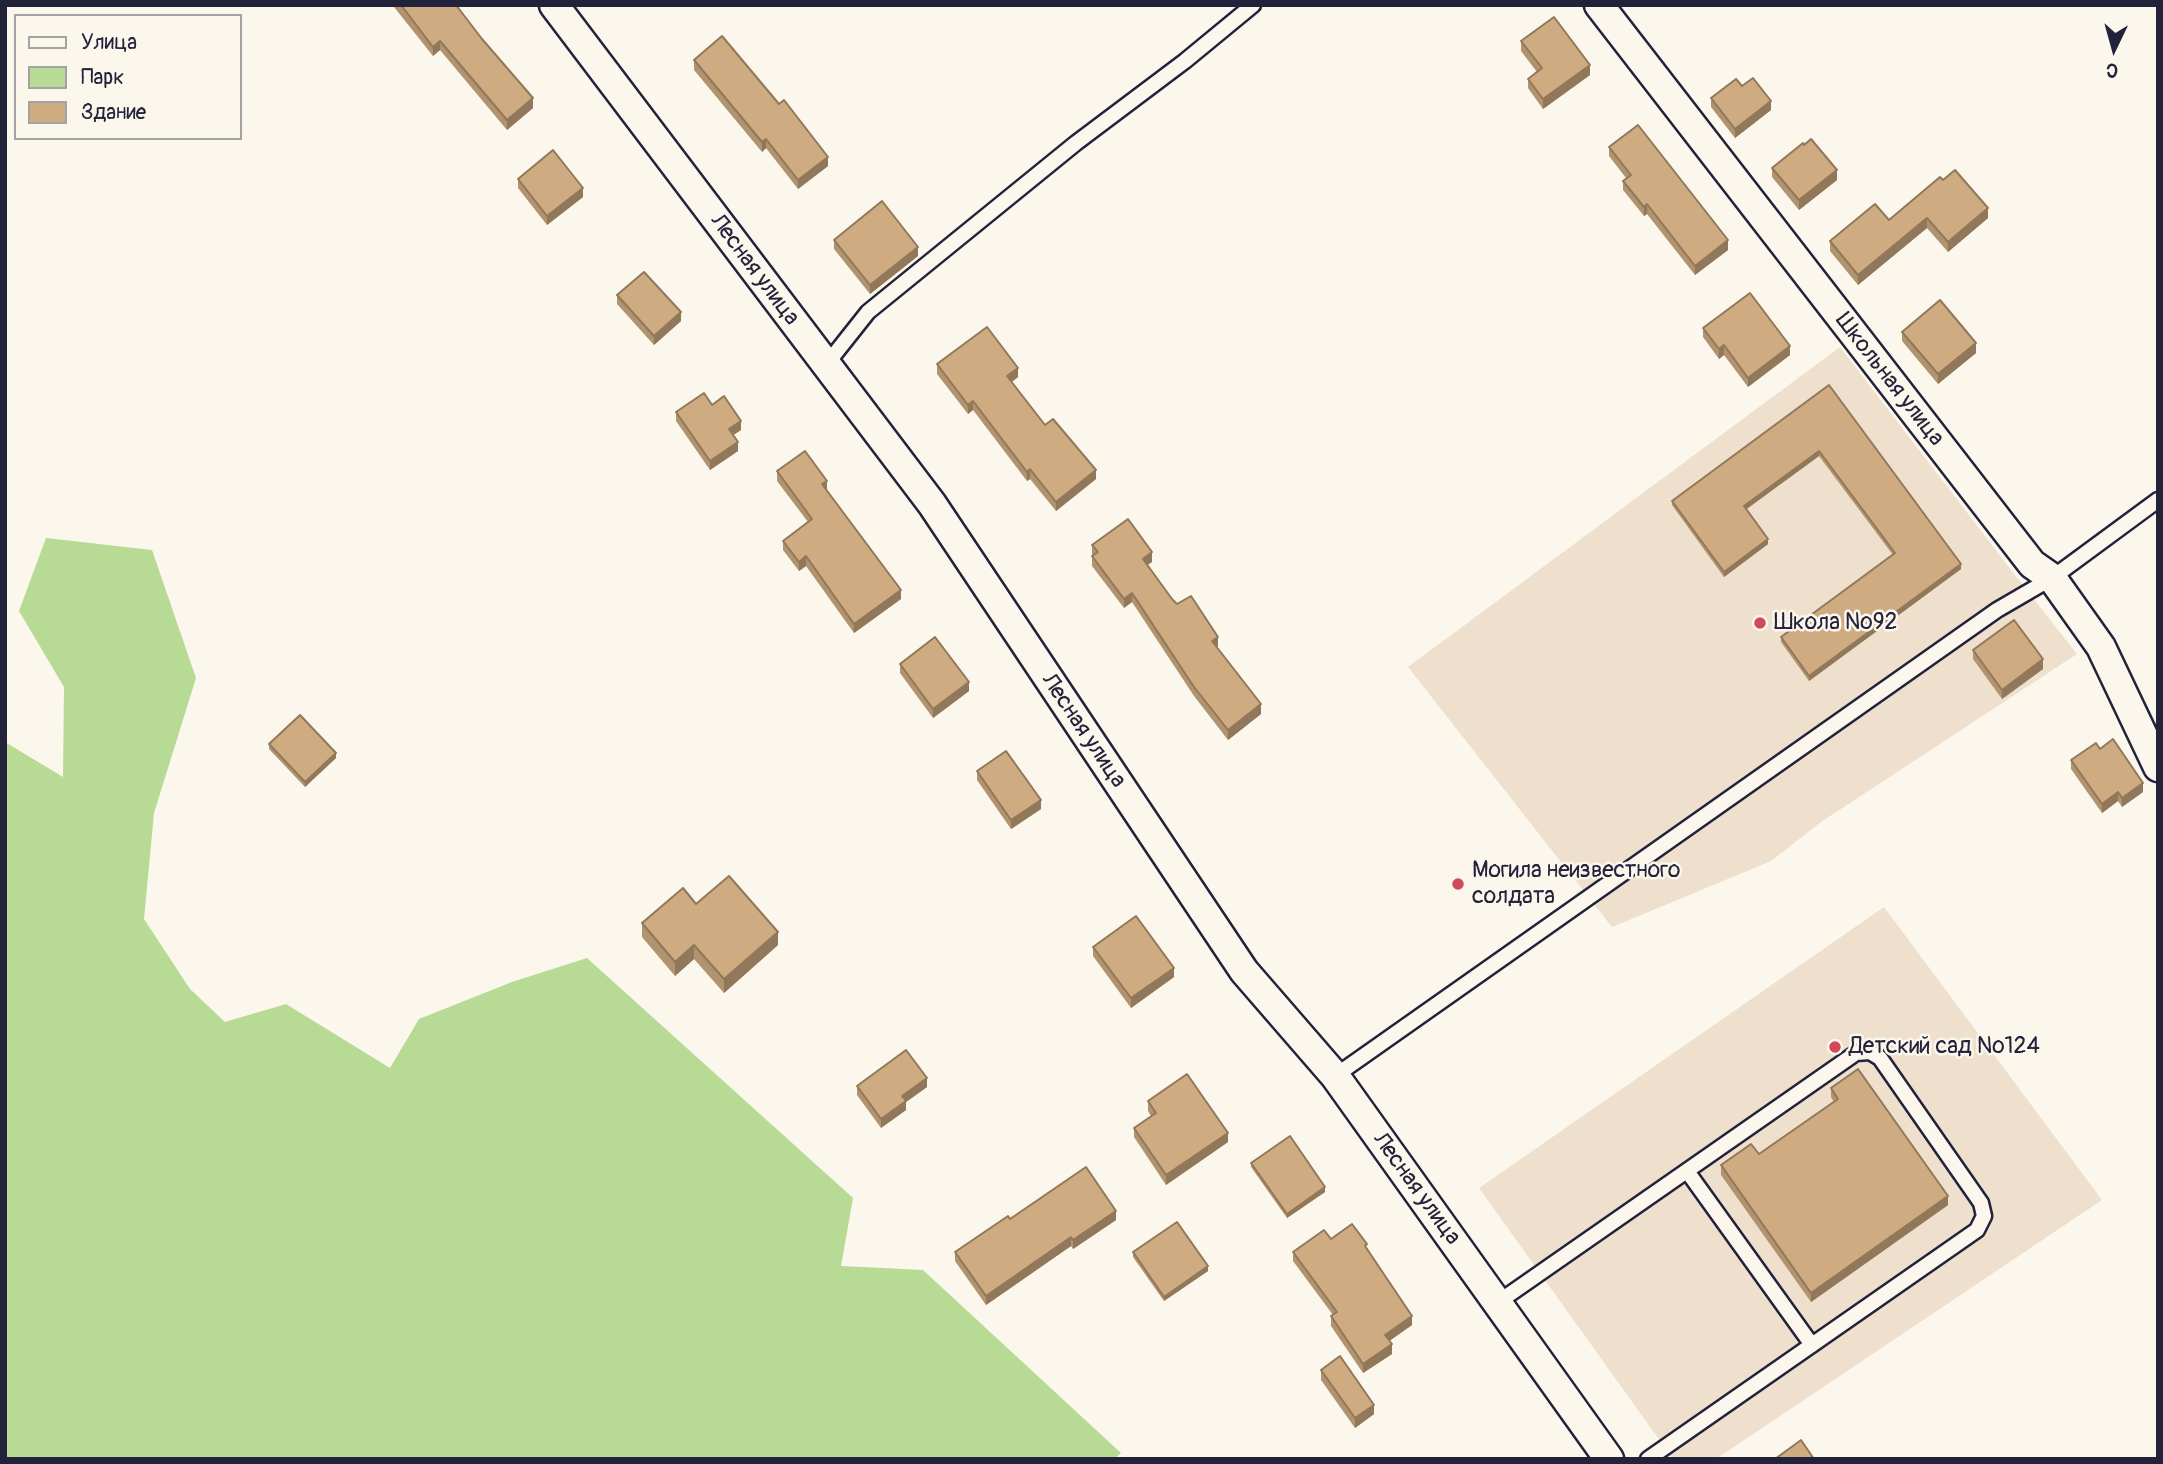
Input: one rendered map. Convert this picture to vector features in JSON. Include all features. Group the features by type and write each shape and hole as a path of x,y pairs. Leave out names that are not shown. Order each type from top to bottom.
{"street":[{"name":"Лесная улица","path":"554,5 932,504 1244,971 1335,1076 1609,1459"},
{"name":"Школьная улица","path":"1599,5 2032,564 2052,578 2101,647 2158,767"}],"lane":[{"path":"826,365 868,312 1253,5"},
{"path":"1335,1076 1986,618 2052,578 2158,500"},
{"path":"1497,1303 1856,1053 1870,1052 1880,1058 1981,1203 1984,1216 1977,1230 1648,1459"},
{"path":"1688,1171 1812,1345"}],"shaded area":[{"name":"Школа №92","path":"1840,347 2077,654 1821,822 1771,861 1612,927 1408,667"},
{"name":"Детский сад №124","path":"1884,907 2102,1200 1716,1459 1673,1459 1479,1188"}],"green space":[{"path":"46,538 152,550 196,678 154,813 144,919 190,989 225,1022 286,1004 390,1068 419,1019 512,982 587,958 853,1198 841,1266 923,1270 1121,1453 1114,1459 5,1459 5,742 63,777 64,687 19,611"}],"building":[{"path":"401,5 456,5 533,98 507,120 440,41 433,47"},
{"path":"1554,17 1590,65 1543,99 1528,79 1542,68 1521,41"},
{"path":"722,36 779,104 784,100 828,157 798,180 766,139 762,142 694,60"},
{"path":"1753,78 1771,101 1735,129 1711,98 1736,79 1742,86"},
{"path":"1638,125 1728,240 1695,266 1647,204 1644,207 1623,181 1631,175 1609,147"},
{"path":"1811,139 1837,170 1799,200 1772,168"},
{"path":"553,150 583,188 547,216 518,179"},
{"path":"1955,170 1988,208 1948,242 1927,218 1858,275 1830,241 1875,204 1889,220 1940,177 1943,180"},
{"path":"882,201 918,247 870,285 834,240"},
{"path":"644,272 681,312 654,336 617,295"},
{"path":"1750,293 1790,346 1748,378 1724,345 1719,349 1703,328"},
{"path":"1940,300 1976,343 1938,374 1902,332"},
{"path":"987,327 1018,368 1007,376 1045,425 1053,419 1096,470 1056,502 1030,469 1027,472 973,401 968,405 937,364"},
{"path":"1829,385 1961,564 1809,676 1781,637 1895,553 1819,451 1744,506 1768,539 1724,572 1672,501"},
{"path":"704,393 712,405 724,396 741,421 729,429 738,442 710,461 676,412"},
{"path":"805,451 827,481 822,484 901,590 854,624 806,556 799,562 783,541 812,519 777,471"},
{"path":"1128,519 1152,552 1143,559 1177,604 1191,596 1218,637 1212,641 1261,704 1228,730 1194,687 1132,593 1124,599 1092,556 1098,552 1092,545"},
{"path":"2014,620 2043,659 2002,690 1973,650"},
{"path":"935,637 969,682 933,709 900,664"},
{"path":"300,715 336,753 305,782 269,744"},
{"path":"2113,739 2143,783 2122,798 2118,792 2102,804 2071,760 2096,743 2100,749"},
{"path":"1006,751 1041,800 1011,820 977,771"},
{"path":"729,876 778,932 724,979 694,945 675,962 642,923 683,888 696,904"},
{"path":"1136,916 1174,968 1131,998 1093,947"},
{"path":"906,1050 927,1078 902,1096 906,1101 881,1119 857,1086"},
{"path":"1858,1069 1948,1196 1811,1293 1721,1165 1751,1144 1759,1154 1838,1099 1831,1088"},
{"path":"1187,1074 1228,1133 1166,1175 1134,1128 1156,1113 1148,1101"},
{"path":"1290,1136 1325,1187 1287,1214 1251,1163"},
{"path":"1086,1167 1116,1211 1073,1240 1071,1237 986,1296 955,1252 1008,1216 1010,1219"},
{"path":"1177,1222 1208,1266 1164,1297 1133,1252"},
{"path":"1352,1224 1412,1316 1385,1335 1392,1344 1363,1364 1331,1316 1337,1312 1293,1252 1324,1230 1331,1239"},
{"path":"1340,1356 1374,1405 1355,1418 1321,1370"},
{"path":"1801,1440 1814,1459 1775,1459"}],"place":[{"name":"Школа №92","path":"1760,623"},
{"name":"Могила неизвестного солдата","path":"1458,884"},
{"name":"Детский сад №124","path":"1835,1047"}]}
